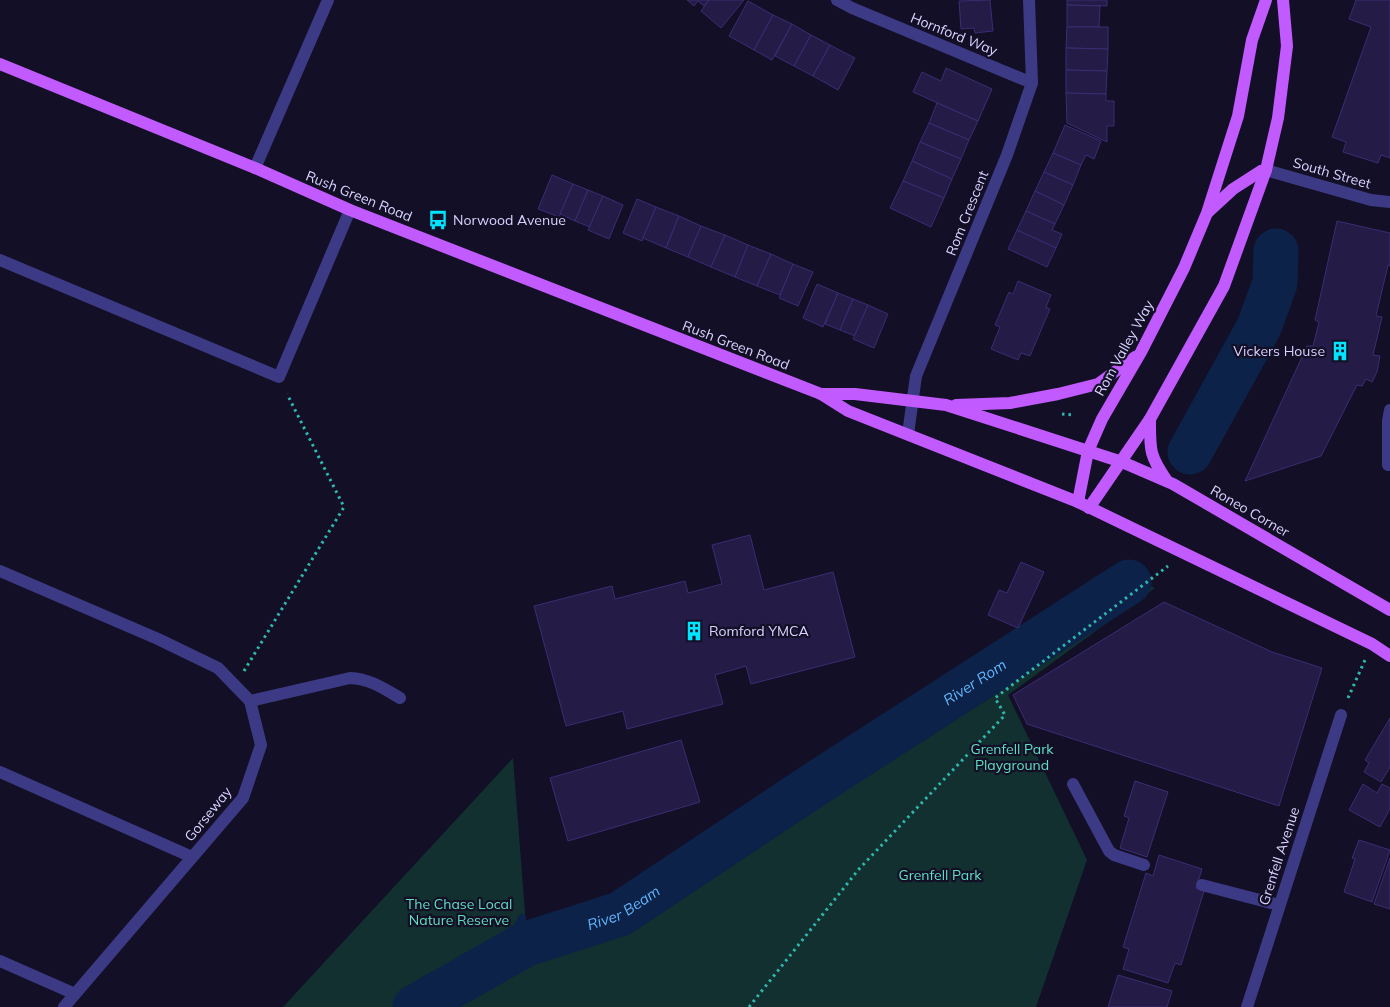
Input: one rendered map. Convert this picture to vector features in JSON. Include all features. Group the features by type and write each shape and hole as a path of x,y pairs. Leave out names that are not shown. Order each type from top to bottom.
{"main road":[{"name":"Rom Valley Way","path":"1083,505 1088,450 1102,419 1141,352 1184,268 1207,213 1238,116 1252,40 1266,0"},
{"path":"1283,0 1287,46 1278,118 1266,170 1224,286 1150,419 1122,462 1083,505 1372,644 1390,656"},
{"name":"Rush Green Road","path":"0,64 255,168 350,210 821,394 848,411 1083,505"},
{"name":"Rom Valley Way","path":"1207,213 1233,189 1261,171 1266,170"},
{"name":"Rush Green Road","path":"821,394 855,394 946,405 1010,403 1098,384 1141,352"},
{"name":"Rush Green Road","path":"946,405 1088,450"},
{"path":"1150,419 1150,449 1155,464 1167,481"},
{"name":"Roneo Corner","path":"1088,450 1167,481 1390,610"}],"street":[{"path":"255,168 328,0"},
{"name":"Hornford Way","path":"837,0 1032,83"},
{"name":"Rom Crescent","path":"908,434 916,376 1007,155 1032,83 1030,0"},
{"name":"South Street","path":"1266,170 1371,200 1389,202"},
{"path":"0,260 279,377 350,210"},
{"path":"1388,465 1388,421 1390,410"},
{"path":"0,572 158,639 218,668 250,701 350,678 363,678 400,698"},
{"name":"Gorseway","path":"64,1007 243,798 261,745 250,701"},
{"name":"Grenfell Avenue","path":"1247,1007 1341,715"},
{"path":"0,772 192,857"},
{"path":"1073,784 1109,851 1114,855 1144,865"},
{"path":"1202,884 1279,905"},
{"path":"0,961 75,994"}],"path":[{"path":"235,686 344,507 279,377"},
{"path":"1059,411 1062,414 1074,415"},
{"path":"749,1007 858,869 1005,715 995,698 1184,554"},
{"path":"1341,715 1372,644"}],"green space":[{"name":"Grenfell Park","path":"1140,581 1155,588 1008,695 1087,860 1036,1007 283,1007 513,758 528,951 581,940 703,868 928,727"}],"building":[{"path":"687,0 709,0 704,6 698,1 694,6"},
{"path":"709,0 744,0 721,28 701,11"},
{"path":"990,0 993,31 975,33 974,28 961,29 959,1"},
{"path":"1067,0 1107,0 1107,6 1067,5"},
{"path":"1356,0 1390,0 1390,158 1381,155 1378,163 1343,152 1346,142 1332,137 1371,27 1349,19"},
{"path":"748,1 773,15 754,50 729,36"},
{"path":"1067,5 1100,6 1099,27 1067,27"},
{"path":"773,15 792,24 772,60 754,50"},
{"path":"792,24 811,35 794,66 775,56"},
{"path":"1067,27 1108,27 1108,49 1066,48"},
{"path":"811,35 830,45 813,76 794,66"},
{"path":"830,45 855,58 838,90 813,76"},
{"path":"1066,48 1108,49 1107,71 1066,70"},
{"path":"946,68 992,89 978,121 913,92 922,72 941,81"},
{"path":"1066,70 1107,71 1106,94 1066,93"},
{"path":"1066,93 1106,94 1106,101 1114,101 1114,126 1107,126 1107,142 1067,123"},
{"path":"937,103 978,121 969,140 929,123"},
{"path":"929,123 969,140 961,159 920,142"},
{"path":"1065,125 1101,141 1094,159 1086,155 1081,165 1053,153"},
{"path":"920,142 961,159 952,179 912,161"},
{"path":"1053,153 1081,165 1073,185 1044,172"},
{"path":"912,161 952,179 944,198 903,181"},
{"path":"1044,172 1073,185 1064,205 1035,191"},
{"path":"552,175 573,184 559,217 538,209"},
{"path":"903,181 944,198 931,227 890,208"},
{"path":"573,184 588,190 575,221 560,214"},
{"path":"588,190 603,196 590,227 575,221"},
{"path":"1035,191 1064,205 1055,224 1026,211"},
{"path":"603,196 623,205 609,239 588,230"},
{"path":"637,199 656,207 642,241 623,233"},
{"path":"656,207 679,216 666,248 643,238"},
{"path":"1026,211 1055,224 1052,230 1062,234 1056,248 1017,230"},
{"path":"679,216 701,226 688,257 666,248"},
{"name":"Vickers House","path":"1337,221 1390,233 1390,266 1388,265 1376,316 1382,317 1373,355 1380,356 1377,372 1372,382 1366,379 1362,386 1357,385 1321,456 1245,481 1307,346 1313,346 1319,322 1315,320"},
{"path":"701,226 725,235 711,267 688,257"},
{"path":"1017,230 1056,248 1047,267 1008,249"},
{"path":"725,235 748,245 735,277 711,267"},
{"path":"748,245 771,254 757,286 735,277"},
{"path":"771,254 793,264 780,295 757,286"},
{"path":"793,264 813,272 798,306 779,298"},
{"path":"1018,281 1051,295 1046,307 1050,309 1030,356 1021,353 1018,360 991,349 1000,327 995,325 1009,292 1013,294"},
{"path":"817,284 838,293 823,327 803,318"},
{"path":"838,293 853,299 840,330 825,324"},
{"path":"853,299 868,305 855,336 840,330"},
{"path":"868,305 888,314 874,348 853,339"},
{"name":"Romford YMCA","path":"750,535 764,590 833,572 855,657 751,684 746,666 715,675 723,704 627,729 623,711 566,726 534,606 612,586 615,599 685,581 688,593 722,584 712,545"},
{"path":"1021,562 1044,572 1018,628 988,615 999,590 1007,593"},
{"path":"1164,602 1272,652 1322,668 1279,806 1027,724 1013,695"},
{"path":"1390,718 1390,767 1381,782 1364,772 1369,763 1365,760"},
{"path":"681,740 700,802 568,841 550,778"},
{"path":"1135,781 1168,792 1147,857 1120,848 1129,818 1124,816"},
{"path":"1363,784 1377,793 1382,784 1390,788 1390,809 1380,827 1349,810"},
{"path":"1359,840 1390,850 1372,902 1344,892 1355,859 1352,858"},
{"path":"1159,855 1202,869 1196,888 1204,891 1181,965 1175,963 1168,983 1123,969 1129,949 1123,947 1146,873 1153,876"},
{"path":"1390,858 1390,909 1374,904"},
{"path":"1118,975 1172,991 1167,1007 1108,1007"}],"waterway":[{"name":"River Rom","path":"1190,452 1259,327 1275,283 1276,251"},
{"name":"River Beam","path":"415,1007 526,944 620,914 820,781 1129,582"},
{"path":"503,956 522,918"}],"place":[{"name":"Norwood Avenue","path":"438,220"},
{"name":"Vickers House","path":"1340,351"},
{"name":"Romford YMCA","path":"694,631"}],"park label":[{"name":"Grenfell Park Playground","path":"1012,758"},
{"name":"The Chase Local Nature Reserve","path":"459,912"}]}
